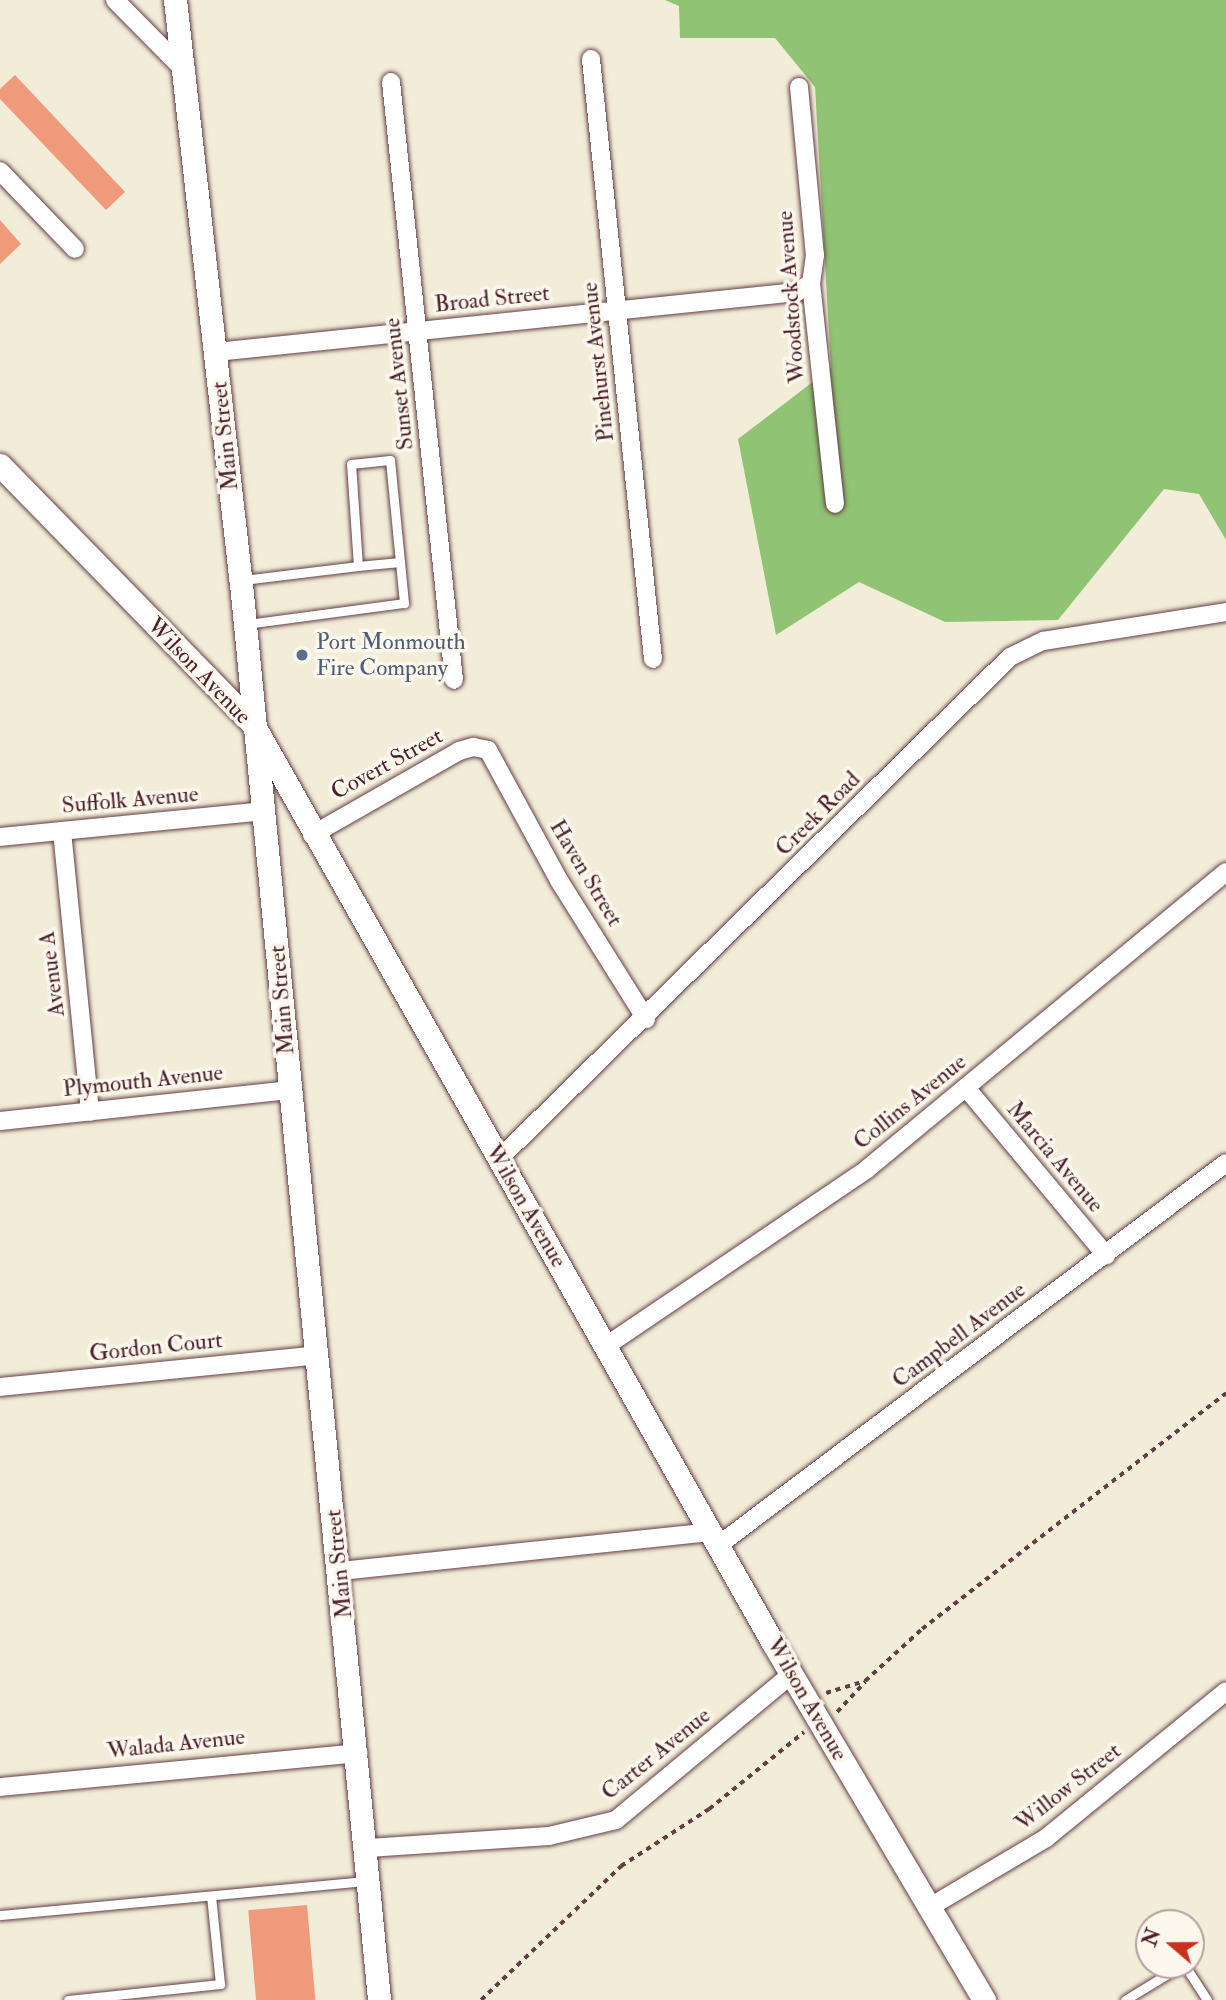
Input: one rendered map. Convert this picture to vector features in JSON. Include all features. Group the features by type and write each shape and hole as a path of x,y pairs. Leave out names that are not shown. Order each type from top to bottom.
{"street":[{"path":"115,0 184,70"},
{"name":"Main Street","path":"175,0 241,580 253,724 368,1848 368,1881 379,2000"},
{"name":"Pinehurst Avenue","path":"592,60 653,659"},
{"name":"Sunset Avenue","path":"391,82 454,680"},
{"name":"Woodstock Avenue","path":"799,87 815,255 811,284 835,504"},
{"path":"0,171 75,249"},
{"name":"Broad Street","path":"216,352 797,292 811,284"},
{"name":"Wilson Avenue","path":"0,465 253,724 312,835 792,1674 984,2000"},
{"name":"Creek Road","path":"499,1159 646,1019 1010,657 1043,641 1226,612"},
{"name":"Covert Street","path":"312,835 459,751 473,747 488,751"},
{"name":"Haven Street","path":"488,751 560,882 646,1019"},
{"name":"Suffolk Avenue","path":"0,837 264,811"},
{"name":"Avenue A","path":"62,831 90,1112"},
{"name":"Collins Avenue","path":"606,1346 867,1169 1226,873"},
{"name":"Marcia Avenue","path":"967,1089 1106,1255"},
{"name":"Plymouth Avenue","path":"0,1121 291,1090"},
{"name":"Campbell Avenue","path":"716,1538 1106,1255 1226,1163"},
{"name":"Gordon Court","path":"0,1387 318,1355"},
{"path":"340,1571 716,1538"},
{"name":"Carter Avenue","path":"368,1848 549,1836 616,1821 792,1674"},
{"name":"Willow Street","path":"930,1907 1001,1867 1066,1824 1226,1691"},
{"name":"Walada Avenue","path":"0,1787 358,1753"}],"lane":[{"path":"245,624 404,603 390,460 351,464 358,566"},
{"path":"241,580 400,562"},
{"path":"0,1915 368,1881"},
{"path":"68,2000 220,1984 211,1896"},
{"path":"1125,2000 1179,1967 1187,1969 1207,2000"}],"path":[{"path":"833,1715 869,1677 922,1629 1226,1394"},
{"path":"822,1694 869,1677"},
{"path":"481,2000 621,1866 709,1809 811,1728"}],"green space":[{"path":"665,0 1226,0 1226,540 1199,494 1164,489 1058,620 945,622 859,582 776,635 738,439 831,368 815,87 775,38 680,38 679,6"}],"building":[{"path":"15,75 125,192 106,210 0,99 0,89"},
{"path":"0,220 21,244 0,264"},
{"path":"307,1905 315,2000 256,2000 248,1910"}],"place":[{"name":"Port Monmouth Fire Company","path":"302,655"}]}
